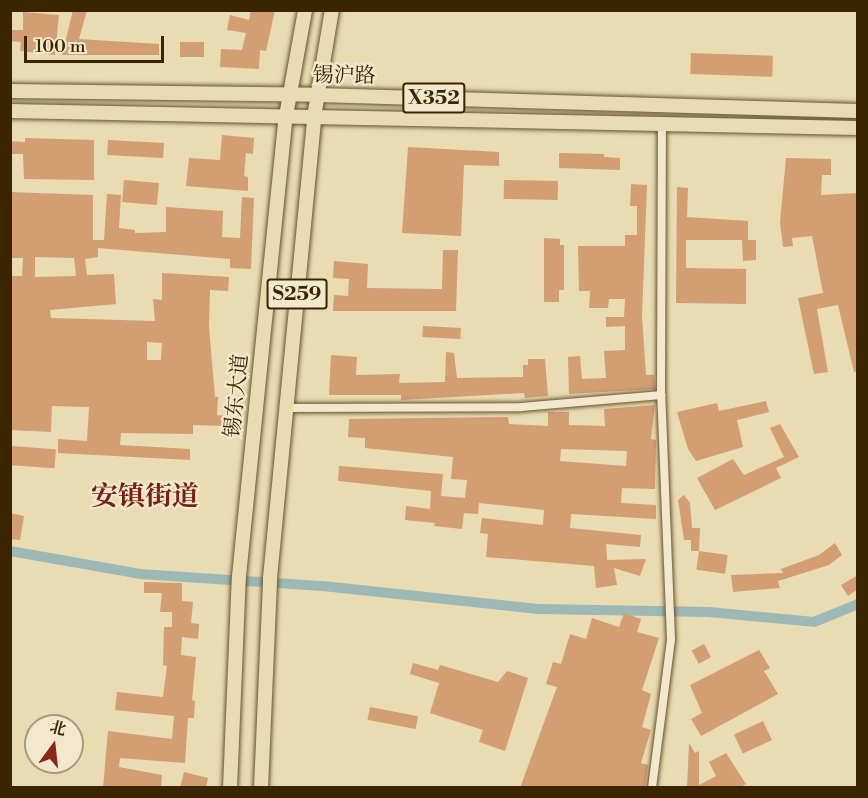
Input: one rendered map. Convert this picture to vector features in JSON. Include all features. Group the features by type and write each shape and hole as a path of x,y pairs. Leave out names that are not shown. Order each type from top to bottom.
{"main road":[{"name":"锡东大道","path":"230,788 239,576 286,116 305,10"},
{"name":"S259","path":"261,788 270,578 314,117 332,10"},
{"name":"锡沪路","path":"10,91 290,97 317,95 858,111"},
{"name":"锡沪路","path":"10,111 858,128"}],"street":[{"path":"652,788 671,639 661,395 662,124"},
{"path":"286,408 521,407 661,395"}],"building":[{"path":"73,10 87,10 79,39 159,44 159,55 62,55"},
{"path":"251,10 275,10 266,51 260,50 259,69 220,67 221,49 242,50 246,33 227,30 230,15 249,20"},
{"path":"23,12 59,15 55,55 20,51 21,42 10,41 10,30 23,30"},
{"path":"180,42 204,42 204,57 180,57"},
{"path":"691,53 773,56 772,77 690,74"},
{"path":"222,135 254,138 253,154 246,153 244,176 248,177 248,191 186,186 189,158 220,160"},
{"path":"25,138 94,140 94,180 24,179 23,154 10,154 10,141 25,142"},
{"path":"108,140 164,143 163,158 107,155"},
{"path":"408,147 499,152 499,166 464,165 461,236 402,233"},
{"path":"559,153 604,154 604,157 620,158 620,170 559,168"},
{"path":"786,158 831,159 831,175 822,175 821,195 858,193 858,372 854,372 838,305 817,309 828,372 814,374 798,298 823,293 812,236 792,238 793,246 783,247 780,222"},
{"path":"124,180 159,183 157,205 122,202"},
{"path":"504,180 558,181 558,200 504,199"},
{"path":"631,184 647,185 642,316 646,375 654,375 655,389 569,394 568,357 580,356 582,379 606,378 604,351 625,350 625,326 606,327 606,317 624,317 625,299 609,299 608,308 589,308 590,291 579,291 578,246 625,246 625,235 637,235 637,206 630,206"},
{"path":"677,187 688,188 687,217 748,221 748,240 756,240 756,260 743,261 742,240 686,240 686,268 746,269 746,304 676,303"},
{"path":"10,192 93,195 93,240 104,240 107,194 121,195 119,228 135,230 135,233 166,232 166,207 223,211 222,237 240,238 242,197 254,198 251,269 230,268 230,259 98,248 98,257 85,259 87,275 114,274 116,304 50,310 51,318 155,321 153,299 162,300 162,273 229,277 228,291 210,290 209,327 215,397 218,397 217,415 226,416 225,426 193,425 193,434 121,433 120,445 190,449 190,460 58,453 58,439 87,441 89,407 52,406 51,432 10,430 10,276 22,276 23,258 10,258","holes":["35,257 74,258 76,276 35,277","147,342 162,343 161,360 147,360"]},
{"path":"544,238 560,239 560,245 564,245 564,290 559,290 559,302 544,302"},
{"path":"443,250 458,250 456,311 333,311 334,295 348,296 349,279 333,278 334,261 368,264 367,288 442,289"},
{"path":"423,326 461,328 460,339 422,337"},
{"path":"446,352 454,353 457,378 523,377 523,365 528,365 528,359 545,359 548,396 525,398 524,393 401,400 401,395 329,395 331,355 357,357 356,375 400,374 399,383 445,382"},
{"path":"766,401 769,412 737,420 743,447 696,461 688,449 677,412 717,403 719,411"},
{"path":"655,405 651,439 656,440 655,489 622,488 621,503 656,505 656,519 571,514 570,528 641,535 640,547 606,544 607,560 646,559 640,576 614,568 617,585 596,588 594,566 486,557 488,534 480,533 482,518 543,525 544,510 479,503 478,514 464,513 462,529 434,526 435,523 405,520 406,506 430,509 431,491 338,481 339,466 443,474 441,496 465,498 467,480 451,479 453,457 365,448 365,438 348,437 349,419 508,417 509,424 548,426 548,412 569,412 569,425 605,426 604,409","holes":["561,449 627,451 626,466 560,461"]},
{"path":"780,424 799,457 776,468 781,478 715,510 697,478 733,459 744,475 784,457 770,428"},
{"path":"10,446 56,449 55,468 10,465"},
{"path":"684,495 690,503 692,528 700,528 699,551 691,551 691,540 684,540 678,500"},
{"path":"10,513 24,516 20,540 10,539"},
{"path":"835,543 842,555 829,565 778,581 780,588 733,592 731,575 783,573 781,569 819,555"},
{"path":"699,551 728,555 725,574 696,570"},
{"path":"858,575 858,589 848,596 841,585"},
{"path":"144,582 182,583 182,601 193,602 191,623 199,624 198,639 182,637 181,655 196,657 192,700 195,701 194,718 188,718 185,763 120,758 119,767 162,775 161,788 103,788 108,731 172,739 174,716 115,710 117,692 163,697 167,666 163,665 164,627 172,627 172,612 160,612 162,593 144,593"},
{"path":"624,613 641,619 637,632 659,638 642,690 651,694 642,727 651,730 641,763 648,765 645,788 520,788 557,687 546,684 553,662 561,664 570,634 586,639 592,618 619,627"},
{"path":"704,644 711,657 699,664 692,651"},
{"path":"759,650 770,668 764,671 778,694 701,736 691,719 702,713 690,685"},
{"path":"413,663 438,670 440,665 498,682 507,671 528,678 505,751 479,742 483,730 430,713 439,683 410,674"},
{"path":"370,707 418,716 416,729 368,720"},
{"path":"763,721 772,740 743,754 734,735"},
{"path":"689,743 695,753 699,751 699,785 716,776 709,762 726,753 746,784 739,788 687,788"},
{"path":"184,772 208,778 206,788 180,788"}],"waterway":[{"path":"10,551 140,574 323,586 540,609 709,612 814,622 858,604"}],"district":[{"name":"安镇街道","path":"145,498"}]}
